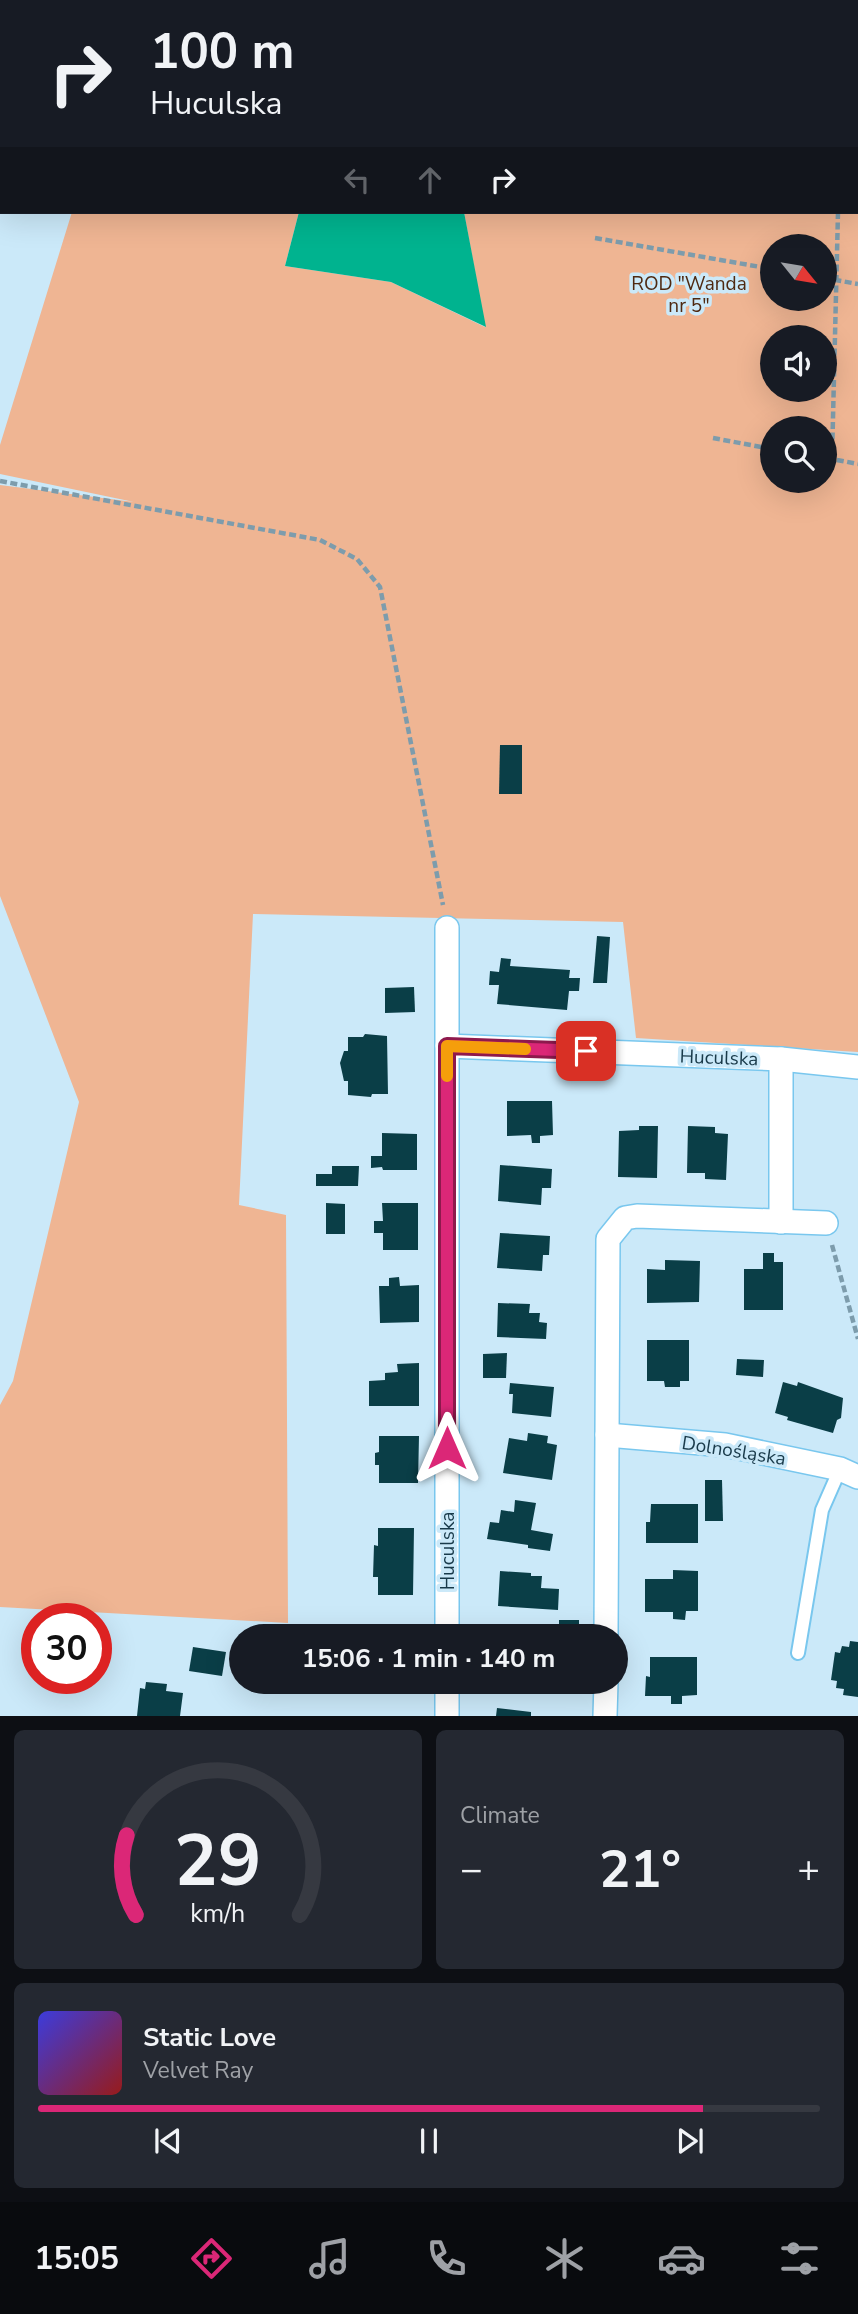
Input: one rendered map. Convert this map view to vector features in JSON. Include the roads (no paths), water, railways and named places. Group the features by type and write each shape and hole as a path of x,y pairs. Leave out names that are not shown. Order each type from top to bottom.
{"street":[{"name":"Huculska","path":"447,928 447,1624"},
{"name":"Huculska","path":"447,1046 781,1059 858,1067"},
{"name":"Huculska","path":"781,1059 781,1222"},
{"path":"606,1624 608,1239 625,1218 637,1216 825,1223"},
{"name":"Dolnośląska","path":"607,1436 725,1445 849,1473"},
{"path":"447,1694 447,1716"},
{"path":"605,1716 606,1694"}],"lane":[{"path":"798,1653 822,1510 849,1473"}],"park label":[{"name":"ROD \"Wanda nr 5\"","path":"689,294"}]}
